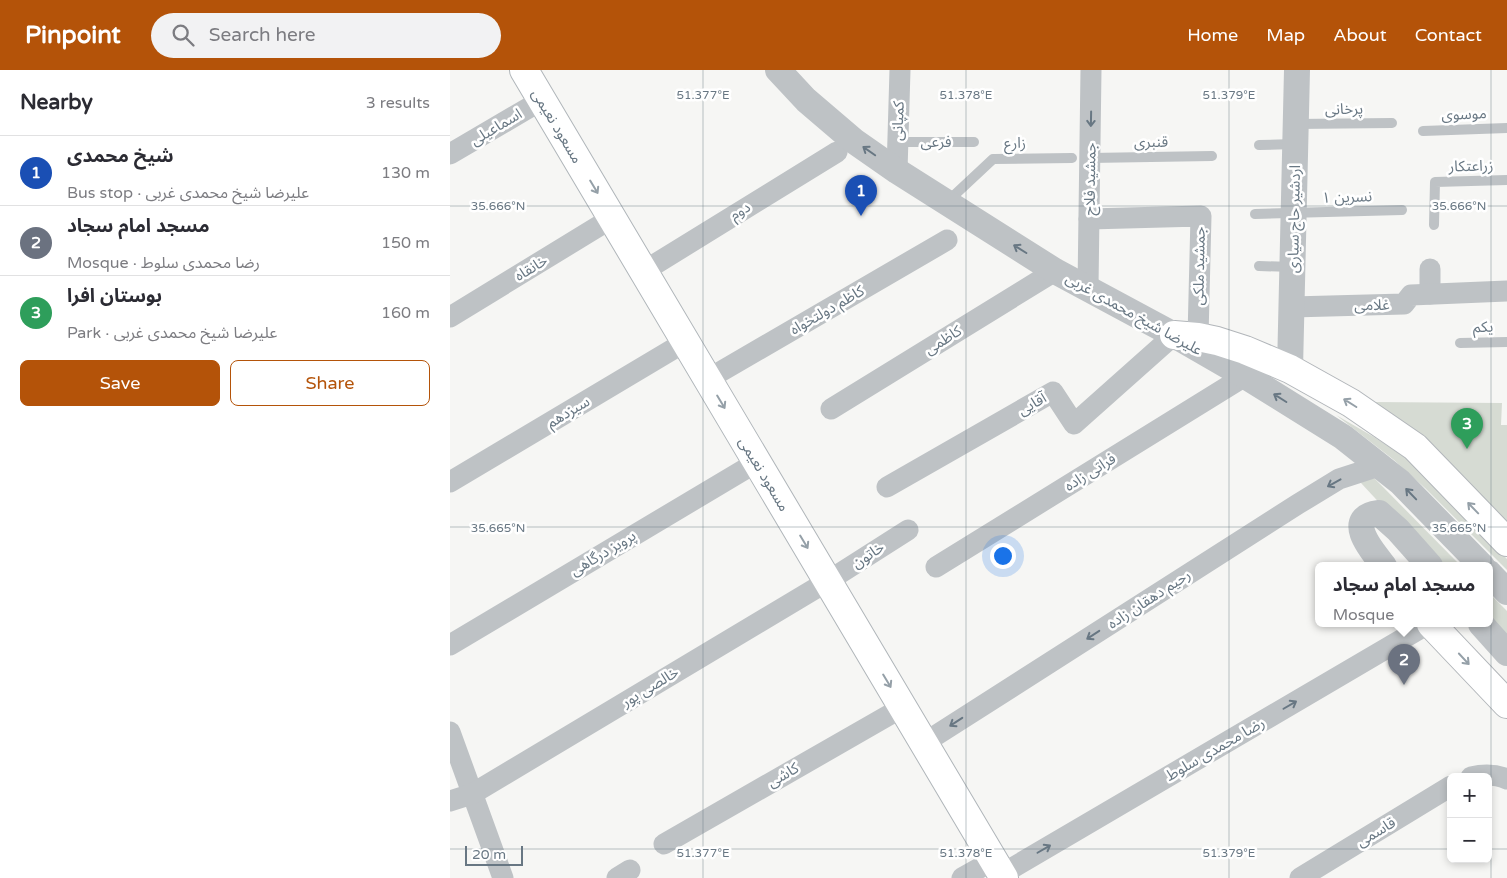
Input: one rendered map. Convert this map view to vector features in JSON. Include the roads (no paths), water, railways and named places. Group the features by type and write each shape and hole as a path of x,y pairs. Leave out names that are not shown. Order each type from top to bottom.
{"main road":[{"name":"مسعود نعیمی","path":"524,70 1000,871"},
{"path":"1186,336 1236,347 1290,369 1351,403 1415,448 1507,542"},
{"path":"1433,627 1507,704"}],"street":[{"name":"علیرضا شیخ محمدی غربی","path":"778,70 812,106 854,141 897,172 1055,270 1186,336 1245,376 1343,437 1400,482 1478,562"},
{"name":"کمپانی","path":"897,172 900,70"},
{"name":"جمشید فلاح","path":"1088,287 1089,219 1081,158 1091,70"},
{"name":"اردشیر حاج سیاری","path":"1290,369 1297,70"},
{"name":"اسماعیلی","path":"450,154 542,100"},
{"name":"دوم","path":"644,271 837,152"},
{"name":"جمشید ملکی","path":"1089,219 1201,216 1186,336"},
{"name":"خانقاه","path":"450,317 612,218"},
{"name":"کاظم دولتخواه","path":"708,379 946,240"},
{"path":"1430,269 1430,294"},
{"name":"کاظمی","path":"831,409 1055,270"},
{"name":"غلامی","path":"1292,307 1404,304 1411,295 1507,291"},
{"name":"آقایی","path":"887,487 1053,392 1074,424 1186,336"},
{"name":"سیزدهم","path":"450,482 685,342"},
{"name":"فراتی زاده","path":"936,567 1245,376"},
{"name":"پرویز درگاهی","path":"450,645 757,462"},
{"name":"رحیم دهقان زاده","path":"924,742 1339,479 1380,466"},
{"path":"1381,562 1363,539 1361,532 1364,518 1370,514 1379,513 1392,524 1426,562"},
{"name":"خاتون","path":"828,581 908,530"},
{"path":"1493,577 1507,592"},
{"name":"خالصی پور","path":"450,801 472,794 828,581"},
{"name":"رضا محمدی سلوط","path":"962,878 1000,871 1425,627"},
{"path":"1484,627 1507,653"},
{"name":"کاشی","path":"664,844 903,707"},
{"path":"450,732 498,877"},
{"path":"1492,775 1498,775 1507,779"},
{"name":"قاسمی","path":"1300,878 1447,788"}],"lane":[{"name":"پرخانی","path":"1259,145 1296,134 1392,123"},
{"name":"موسوی","path":"1423,131 1507,128"},
{"name":"فرعی","path":"898,142 974,142"},
{"name":"قنبری","path":"1081,158 1212,156"},
{"name":"زارع","path":"946,203 993,159 1081,158"},
{"name":"زراعتکار","path":"1434,224 1435,182 1507,180"},
{"name":"نسرین ۱","path":"1255,214 1402,210"},
{"path":"1259,266 1293,267"},
{"name":"یکم","path":"1460,343 1507,342"}],"place":[{"name":"شیخ محمدی","path":"861,216"},
{"name":"بوستان افرا","path":"1467,449"},
{"name":"مسجد امام سجاد","path":"1404,685"}]}
